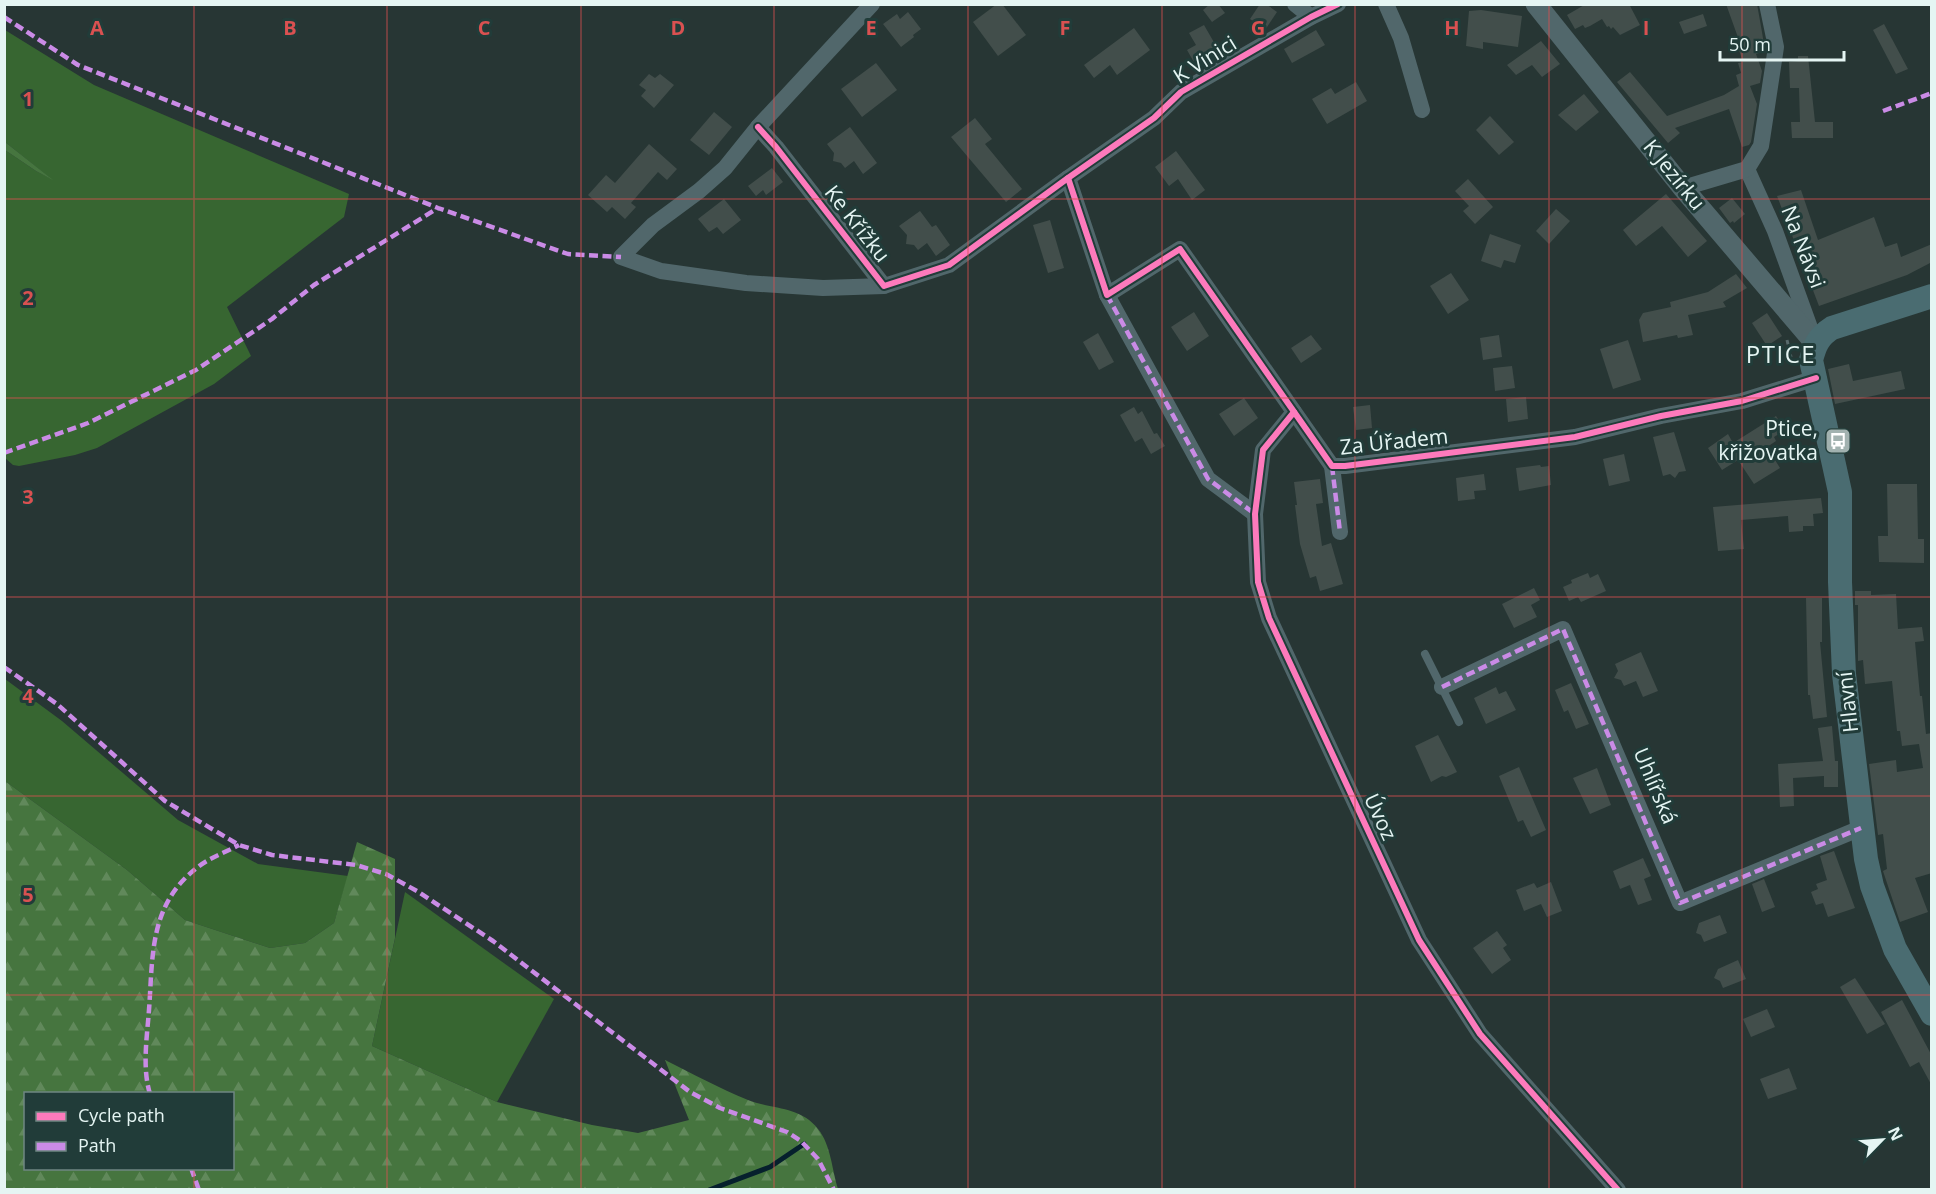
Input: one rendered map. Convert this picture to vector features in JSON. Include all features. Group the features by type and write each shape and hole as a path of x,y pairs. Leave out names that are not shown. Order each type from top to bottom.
{"main road":[{"path":"1815,343 1822,334 1832,328 1932,296"},
{"name":"Hlavní","path":"1815,343 1807,381 1840,492 1840,582 1844,674 1861,828 1872,886 1895,949 1932,1014"}],"street":[{"path":"872,4 758,128 725,168 699,191 653,225 621,257 661,271 746,283 823,288 884,286"},
{"path":"1295,4 1311,16"},
{"name":"K Vinici","path":"1068,178 1154,118 1181,92 1311,16 1338,4"},
{"path":"1386,4 1401,38 1422,110"},
{"name":"K Jezírku","path":"1536,4 1683,188 1815,343"},
{"path":"1683,188 1747,170 1761,146 1776,47 1767,4"},
{"name":"Ke Křížku","path":"758,128 776,147 884,286 949,265 1068,178"},
{"name":"Na Návsi","path":"1747,170 1775,231 1815,343"},
{"path":"1068,178 1107,294 1208,479 1255,514"},
{"name":"Za Úřadem","path":"1107,294 1180,249 1332,466 1340,532"},
{"name":"Za Úřadem","path":"1332,466 1575,437 1661,416 1742,401 1807,381"},
{"name":"Úvoz","path":"1294,412 1263,450 1255,514 1258,582 1269,618 1419,940 1480,1034 1618,1190"},
{"name":"Uhlířská","path":"1442,687 1563,629 1680,903 1861,828"}],"lane":[{"path":"1425,654 1459,722"}],"path":[{"path":"1786,336 1807,381"}],"green space":[{"path":"5,30 94,85 349,194 344,217 227,307 251,356 214,384 97,448 75,455 19,466 13,465 5,458 5,150 50,178 5,142"},
{"path":"5,142 53,180 5,150"},
{"path":"5,679 62,721 178,820 258,864 348,876 334,923 305,943 270,948 185,920 127,870 5,781"},
{"path":"5,781 127,870 185,920 270,948 305,943 334,923 357,842 395,859 395,938 372,1046 497,1102 592,1125 638,1133 689,1120 665,1060 748,1100 803,1116 818,1129 826,1142 838,1189 5,1189"},
{"path":"405,892 554,999 497,1102 372,1046"}],"building":[{"path":"997,4 1002,4 1026,35 998,56 973,22"},
{"path":"1210,4 1218,4 1225,13 1212,22 1203,10"},
{"path":"1260,4 1266,4 1277,12 1265,30 1250,19"},
{"path":"1586,4 1629,4 1640,25 1620,35 1613,27 1611,29 1607,27 1602,19 1585,28 1583,25 1575,29 1567,15"},
{"path":"1726,4 1757,4 1765,51 1756,54 1762,71 1760,83 1750,86 1757,104 1751,142 1742,147 1729,109 1675,128 1680,133 1668,143 1617,82 1630,72 1667,116 1724,95 1739,86 1736,75 1741,73 1738,63 1743,62 1737,44 1740,43"},
{"path":"1481,10 1522,16 1518,47 1483,42 1483,49 1466,46 1469,11"},
{"path":"908,12 921,29 901,47 883,24 897,14 900,19"},
{"path":"1703,14 1707,26 1684,34 1679,22"},
{"path":"1884,24 1908,69 1896,74 1873,30"},
{"path":"1204,25 1219,51 1195,64 1187,50 1196,45 1189,33"},
{"path":"1134,28 1150,50 1117,75 1110,65 1094,78 1084,65"},
{"path":"1316,30 1325,45 1292,63 1284,49"},
{"path":"1541,41 1560,64 1542,77 1532,65 1516,75 1507,65"},
{"path":"1798,56 1808,56 1815,122 1833,122 1833,138 1792,138 1791,122 1800,122 1799,88 1790,88 1789,62 1798,61"},
{"path":"876,63 897,90 862,117 841,89"},
{"path":"649,74 655,78 660,74 674,85 654,108 641,96 646,90 639,85"},
{"path":"1356,82 1367,101 1327,124 1312,99 1331,88 1335,94"},
{"path":"1584,94 1599,112 1576,131 1558,115"},
{"path":"714,112 732,127 709,155 690,140"},
{"path":"1490,116 1514,142 1499,155 1476,130"},
{"path":"975,118 992,139 985,144 1022,189 1006,202 951,137"},
{"path":"850,127 877,163 863,174 854,161 845,168 841,163 833,161 834,153 827,144"},
{"path":"649,144 677,169 667,180 658,172 631,203 636,207 625,219 612,207 607,212 588,195 606,175 615,183"},
{"path":"1176,151 1205,190 1192,200 1178,179 1169,186 1155,167"},
{"path":"772,168 783,182 766,195 763,190 756,196 748,186"},
{"path":"1468,179 1493,207 1475,224 1463,211 1469,206 1455,191"},
{"path":"1801,190 1818,240 1874,217 1885,247 1897,243 1901,257 1932,244 1932,262 1907,275 1819,306 1777,196"},
{"path":"1666,194 1707,241 1688,257 1662,226 1636,246 1623,230"},
{"path":"1732,198 1745,214 1734,223 1733,221 1730,223 1719,208"},
{"path":"724,199 741,220 723,234 717,227 709,232 698,219"},
{"path":"1556,209 1570,221 1549,244 1536,231"},
{"path":"920,211 932,227 936,225 950,245 936,256 927,243 918,250 914,245 906,244 907,235 899,226"},
{"path":"1050,220 1064,268 1048,273 1033,225"},
{"path":"1490,234 1521,245 1515,263 1504,260 1501,268 1481,261"},
{"path":"1451,273 1469,300 1448,314 1430,286"},
{"path":"1736,274 1747,288 1723,302 1726,307 1688,315 1693,335 1678,338 1677,335 1643,342 1639,320 1643,313 1671,307 1670,302 1708,292"},
{"path":"1194,312 1209,336 1187,351 1171,327"},
{"path":"1767,313 1782,336 1767,346 1752,323"},
{"path":"1098,333 1114,362 1099,370 1083,342"},
{"path":"1311,335 1322,349 1301,363 1291,348"},
{"path":"1499,335 1502,357 1483,360 1480,338"},
{"path":"1628,340 1641,380 1613,389 1600,349"},
{"path":"1849,364 1853,381 1901,371 1905,389 1835,404 1828,369"},
{"path":"1512,366 1515,388 1495,391 1493,368"},
{"path":"1526,397 1528,419 1508,422 1506,399"},
{"path":"1244,398 1258,418 1234,436 1219,414"},
{"path":"1370,405 1372,428 1356,430 1353,407"},
{"path":"1134,407 1138,414 1142,411 1154,434 1157,433 1165,446 1151,454 1142,438 1135,442 1120,415"},
{"path":"1776,416 1785,430 1774,437 1776,441 1767,447 1780,468 1754,484 1738,460 1722,470 1708,448 1728,434 1733,443"},
{"path":"1674,432 1686,471 1679,472 1675,478 1670,474 1663,476 1653,437"},
{"path":"1624,454 1630,481 1609,486 1603,459"},
{"path":"1540,465 1541,467 1549,466 1551,485 1519,491 1516,468"},
{"path":"1484,474 1486,490 1474,491 1475,499 1458,501 1456,478"},
{"path":"1320,479 1323,503 1316,504 1322,546 1331,543 1343,584 1320,591 1316,576 1310,578 1300,544 1294,482"},
{"path":"1887,484 1917,484 1918,539 1924,539 1924,563 1879,562 1878,536 1888,536"},
{"path":"1821,498 1823,513 1813,514 1814,526 1803,526 1803,531 1789,532 1788,516 1741,520 1744,549 1718,551 1713,507"},
{"path":"1588,573 1590,578 1598,574 1606,591 1581,602 1578,597 1569,601 1563,587 1572,583 1571,580"},
{"path":"1534,588 1540,600 1531,605 1537,617 1514,628 1502,604"},
{"path":"1855,591 1871,591 1871,595 1896,594 1898,629 1922,627 1924,641 1915,642 1926,734 1932,733 1932,873 1915,878 1928,912 1900,922 1883,871 1887,869 1883,834 1878,835 1869,764 1896,760 1897,772 1923,768 1919,744 1902,746 1900,731 1897,731 1892,681 1865,684 1863,660 1858,661 1858,605 1855,605"},
{"path":"1806,598 1822,598 1822,642 1820,642 1827,717 1813,719 1810,695 1808,695"},
{"path":"1641,652 1658,691 1643,697 1636,681 1624,686 1621,680 1614,678 1618,671 1615,664"},
{"path":"1571,683 1589,724 1576,729 1568,710 1564,712 1555,690"},
{"path":"1496,687 1499,694 1506,691 1516,710 1486,724 1474,698"},
{"path":"1832,726 1835,761 1838,761 1838,787 1824,787 1824,776 1793,778 1794,806 1780,807 1778,764 1823,761 1818,728"},
{"path":"1438,735 1457,772 1431,782 1415,746"},
{"path":"1519,767 1546,830 1531,837 1523,820 1518,822 1499,776"},
{"path":"1597,768 1611,805 1590,814 1573,778"},
{"path":"1834,851 1855,908 1828,917 1823,903 1816,905 1811,892 1818,889 1816,884 1827,880 1820,856"},
{"path":"1643,858 1651,876 1644,879 1652,900 1638,905 1630,885 1620,889 1613,871"},
{"path":"1764,879 1775,907 1762,912 1752,884"},
{"path":"1551,882 1562,911 1547,917 1541,904 1524,911 1516,890 1534,883 1537,888"},
{"path":"1720,915 1727,933 1704,942 1701,935 1696,933 1699,923"},
{"path":"1497,931 1507,945 1503,948 1511,960 1492,974 1473,948"},
{"path":"1738,960 1746,979 1723,988 1720,981 1714,978 1718,969"},
{"path":"1855,978 1885,1024 1867,1034 1840,987"},
{"path":"1902,1000 1932,1056 1932,1086 1919,1062 1910,1067 1881,1012"},
{"path":"1767,1009 1775,1027 1751,1037 1743,1019"},
{"path":"1789,1068 1797,1089 1768,1099 1760,1079"}],"waterway":[{"path":"709,1190 770,1167 804,1144"}],"marked path":[{"path":"4,17 78,65 438,208 568,254 621,257"},
{"path":"1883,111 1932,93"},
{"path":"4,453 88,423 196,370 272,319 314,285 438,208"},
{"path":"1107,295 1208,479 1255,514"},
{"path":"1332,466 1340,532"},
{"path":"1442,687 1563,629 1680,903 1861,828"},
{"path":"4,667 57,704 165,801 239,845 272,855 356,865 386,874 417,891 493,941 690,1092 720,1108 787,1132 801,1141 818,1159 834,1190"},
{"path":"150,1092 146,1074 146,1042 153,950 162,914 170,897 198,867 239,845"},
{"path":"192,1170 199,1190"}],"cycle path":[{"path":"758,127 884,286 949,265 1154,118 1181,92 1311,17 1338,4"},
{"path":"1068,178 1107,295 1180,249 1332,466 1575,437 1661,416 1742,401 1816,378"},
{"path":"1294,412 1263,450 1255,514 1258,582 1269,618 1419,940 1480,1034 1618,1190"}],"place":[{"name":"Ptice, křižovatka","path":"1838,441"}],"district":[{"name":"PTICE","path":"1781,355"}]}
